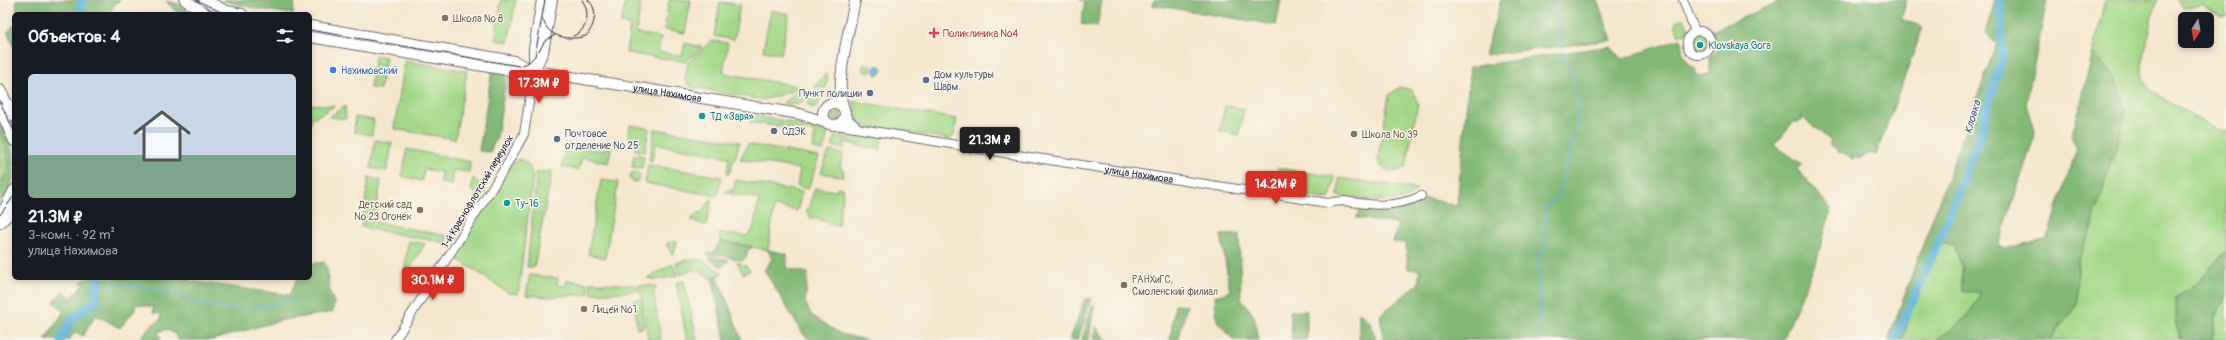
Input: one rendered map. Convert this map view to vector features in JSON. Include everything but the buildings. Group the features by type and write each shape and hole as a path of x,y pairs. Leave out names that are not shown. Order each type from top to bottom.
{"main road":[{"path":"185,0 203,12"},
{"path":"204,0 232,12"},
{"path":"534,71 534,49 542,0"},
{"path":"534,71 543,52 552,0"},
{"path":"800,114 832,124 842,121 845,110 841,97 842,77 855,0"},
{"name":"улица Нахимова","path":"312,26 514,61 534,71"},
{"name":"улица Нахимова","path":"312,37 512,71 534,71 800,114"},
{"path":"514,61 529,58 534,49"},
{"path":"800,114 817,114 835,95 842,77"},
{"path":"0,90 12,112"},
{"path":"826,105 838,103 845,110"},
{"path":"826,105 823,113 832,124"},
{"path":"0,109 12,136"},
{"path":"0,212 5,208 12,194"},
{"path":"0,223 12,211"}],"street":[{"path":"1683,0 1695,31"},
{"name":"1-й Краснофлотский переулок","path":"395,340 508,163 524,134 534,71"},
{"path":"845,110 849,120 857,127"},
{"name":"улица Нахимова","path":"832,124 1017,155 1328,203 1342,200 1369,204 1406,203 1421,196"}],"green space":[{"path":"16,0 120,0 115,4 110,12 17,12"},
{"path":"222,0 295,0 293,12 279,12 257,9"},
{"path":"501,0 516,0 508,42 495,40"},
{"path":"626,0 641,2 636,33 661,38 658,52 682,56 685,43 702,47 686,62 626,53 630,26 621,23"},
{"path":"669,0 691,0 685,33 664,30"},
{"path":"1080,0 1102,0 1097,27 1081,24 1085,1"},
{"path":"1154,0 1281,0 1276,25 1153,5"},
{"path":"1501,0 1597,0 1612,40 1485,55"},
{"path":"1783,0 1907,0 1901,19 1923,27 1876,155 1871,153 1858,159 1857,157 1852,159 1843,152 1840,153 1829,144 1831,141 1803,118 1798,122 1793,122 1774,145 1802,164 1797,169 1831,209 1817,259 1783,340 1383,340 1380,315 1418,284 1420,270 1408,269 1406,243 1393,242 1398,224 1356,218 1362,207 1417,205 1424,198 1457,206 1470,67 1611,46 1621,59 1681,39 1684,56 1695,68 1697,76 1710,74 1710,55 1719,50 1712,31"},
{"path":"1992,0 2047,0 2026,104 2035,135 1998,246 2005,249 2047,238 2077,149 2071,136 2080,107 2093,52 2117,81 2125,110 2118,143 2109,168 2093,224 2078,260 2077,304 2050,340 1936,340 1957,325 1970,313 1978,300 1980,292 1962,292 1962,267 1954,245 1934,241 1902,340 1888,340 1997,43 1993,41 1985,32 1995,1"},
{"path":"2105,0 2159,0 2152,15 2142,67 2143,78 2150,90 2216,129 2226,131 2226,251 2198,282 2176,298 2176,324 2180,340 2050,340 2077,304 2078,260 2093,224 2109,168 2118,143 2117,81 2093,52"},
{"path":"2175,0 2226,0 2226,17 2221,17 2203,5 2183,7"},
{"path":"166,1 179,4 189,12 176,12"},
{"path":"720,2 740,5 734,40 714,36"},
{"path":"771,10 789,14 781,54 763,51"},
{"path":"1684,19 1688,28 1687,33 1678,34 1675,25 1677,20"},
{"path":"12,27 12,43 7,32"},
{"path":"1700,32 1707,35 1710,42 1707,49 1700,52 1693,49 1690,42 1693,35"},
{"path":"714,41 728,43 723,73 797,86 798,89 763,100 691,87 685,80 688,63 710,42"},
{"path":"375,55 386,57 380,89 370,88"},
{"path":"405,61 467,71 455,139 394,129"},
{"path":"867,63 872,68 867,73 862,68"},
{"path":"492,70 507,72 497,137 490,152 479,151"},
{"path":"825,74 828,75 826,88 814,87"},
{"path":"1400,87 1412,90 1418,103 1406,166 1403,169 1393,172 1383,168 1378,159 1389,95"},
{"path":"805,91 805,99 797,105 783,103 791,96"},
{"path":"811,91 824,93 817,106 812,108 808,105"},
{"path":"853,101 957,119 954,136 950,139 859,125"},
{"path":"312,104 334,106 316,117 312,117"},
{"path":"345,106 346,119 329,117"},
{"path":"831,106 837,106 841,110 841,116 837,120 831,120 827,116 827,110"},
{"path":"1225,106 1244,109 1239,135 1220,131"},
{"path":"751,115 800,124 828,132 823,151 813,149 815,132 750,122"},
{"path":"355,117 374,120 372,135 354,132"},
{"path":"0,121 12,152 12,178 7,194 0,203 0,184 5,177 7,169 6,153"},
{"path":"630,125 649,128 645,152 635,150 637,140 628,137"},
{"path":"0,129 7,149 8,157 6,172 0,184"},
{"path":"655,129 740,142 729,174 727,174 729,157 656,144 652,161 649,160"},
{"path":"846,133 844,149 832,146 836,136"},
{"path":"849,133 882,138 880,150 847,143"},
{"path":"375,140 392,143 387,171 371,168"},
{"path":"606,142 612,144 608,163 582,157 579,170 562,167 566,144 604,151"},
{"path":"748,144 819,157 808,189 797,186 800,169 740,159"},
{"path":"407,149 470,162 469,172 453,170 451,185 440,183 441,172 424,169 422,181 402,176"},
{"path":"829,151 843,154 840,168 844,170 843,177 821,173"},
{"path":"634,154 644,156 642,168 632,167"},
{"path":"520,159 528,164 533,176 518,294 509,293 453,256 507,171 515,161"},
{"path":"648,165 722,177 717,196 645,183"},
{"path":"1278,168 1335,177 1330,198 1326,199 1273,191"},
{"path":"552,171 534,267 527,267 537,172"},
{"path":"633,172 637,172 639,173 639,181 633,182 630,179 630,175"},
{"path":"369,177 381,181 374,222 448,236 445,243 361,227"},
{"path":"473,178 486,190 482,197 471,190"},
{"path":"1339,178 1417,189 1405,200 1369,201 1338,196"},
{"path":"601,180 618,182 605,258 588,254"},
{"path":"735,180 802,192 797,211 774,206 768,250 720,241 720,233 746,236 753,230 759,199 726,193 727,190 734,190"},
{"path":"837,187 842,188 843,195 838,226 810,217 807,212 815,188 836,191"},
{"path":"712,199 706,225 692,221 693,216 703,211"},
{"path":"1239,234 1241,298 1254,316 1259,340 1234,340 1217,321 1215,296 1230,292 1221,235"},
{"path":"408,241 425,244 409,270 405,268"},
{"path":"675,241 677,242 674,253 672,254 666,244"},
{"path":"720,241 753,247 747,251 747,255 743,261 721,255 706,255 715,251"},
{"path":"1933,241 1954,245 1962,267 1962,291 1980,291 1978,302 1956,327 1936,340 1902,340"},
{"path":"768,250 787,254 787,268 808,273 805,302 811,315 841,334 867,340 810,340 803,334 764,270 772,259"},
{"path":"2226,251 2226,296 2215,316 2212,340 2180,340 2176,324 2176,298 2198,282"},
{"path":"711,257 729,260 722,267 708,258"},
{"path":"691,259 702,260 723,273 712,278 694,269 680,275 676,263"},
{"path":"324,262 328,271 331,296 334,301 333,312 278,321 212,340 178,340 174,333 166,329 158,332 161,340 139,340 150,326 161,319 161,314 153,313 153,307 136,304 134,311 120,328 96,315 83,336 76,332 70,338 72,340 45,340 64,311 54,302 63,291 72,298 83,285 80,282 84,280 189,280 289,295 297,280 312,280 312,264"},
{"path":"737,262 746,266 750,271 743,274"},
{"path":"673,264 677,276 656,280 647,278"},
{"path":"530,275 558,278 557,285 566,286 567,280 587,283 589,294 549,297 526,295"},
{"path":"717,275 742,340 725,340 712,278"},
{"path":"684,281 697,340 687,340 676,283"},
{"path":"590,282 634,285 633,291 592,294"},
{"path":"637,285 655,286 656,290 653,290 661,340 648,340 641,291 636,291"},
{"path":"2226,296 2226,340 2212,340 2215,316"},
{"path":"1091,298 1078,340 1070,340 1085,299"},
{"path":"641,299 643,328 637,329 634,300"},
{"path":"1175,305 1187,306 1178,340 1170,340"},
{"path":"1092,306 1094,306 1089,340 1082,340"},
{"path":"1290,311 1307,311 1307,340 1292,340"},
{"path":"1359,312 1371,323 1376,340 1359,340"},
{"path":"1095,326 1107,340 1094,340"}],"water":[{"path":"876,66 880,66 882,70 880,74 876,74 874,72 874,68"}],"waterway":[{"path":"80,12 82,0"},
{"path":"1552,0 1561,47"},
{"name":"Кловка","path":"1942,235 1979,138 2003,53 2000,0"},
{"path":"1537,340 1540,318 1540,288 1538,267 1535,256 1543,253 1545,236 1545,208 1559,195 1580,107 1573,75 1563,59 1562,52"},
{"name":"Кловка","path":"1895,340 1939,240"},
{"path":"61,340 71,320 95,302 98,280"},
{"path":"97,285 148,288 163,291 210,306 229,308 257,307 295,300"}],"tram line":[{"path":"196,0 221,12"},
{"path":"312,30 519,66 528,63 535,56 545,0"},
{"path":"573,36 578,34 585,26 587,15 585,5 582,0"},
{"path":"543,19 545,25 554,34 566,38 586,36 592,27 595,13 594,8 588,0"},
{"path":"539,51 545,41 555,35"},
{"path":"0,102 12,127"},
{"path":"0,215 12,199"}],"place":[{"name":"Школа № 8","path":"445,18"},
{"name":"Поликлиника №4","path":"934,33"},
{"name":"Klovskaya Gora","path":"1700,45"},
{"name":"Нахимовский","path":"333,70"},
{"name":"Дом культуры Шарм","path":"926,80"},
{"name":"Пункт полиции","path":"870,93"},
{"name":"ТД «Заря»","path":"702,116"},
{"name":"СДЭК","path":"774,131"},
{"name":"Школа № 39","path":"1354,134"},
{"name":"Почтовое отделение № 25","path":"557,139"},
{"name":"Ту-16","path":"507,203"},
{"name":"Детский сад № 23 Огонёк","path":"420,210"},
{"name":"РАНХиГС, Смоленский филиал","path":"1124,285"},
{"name":"Лицей №1","path":"584,309"}]}
